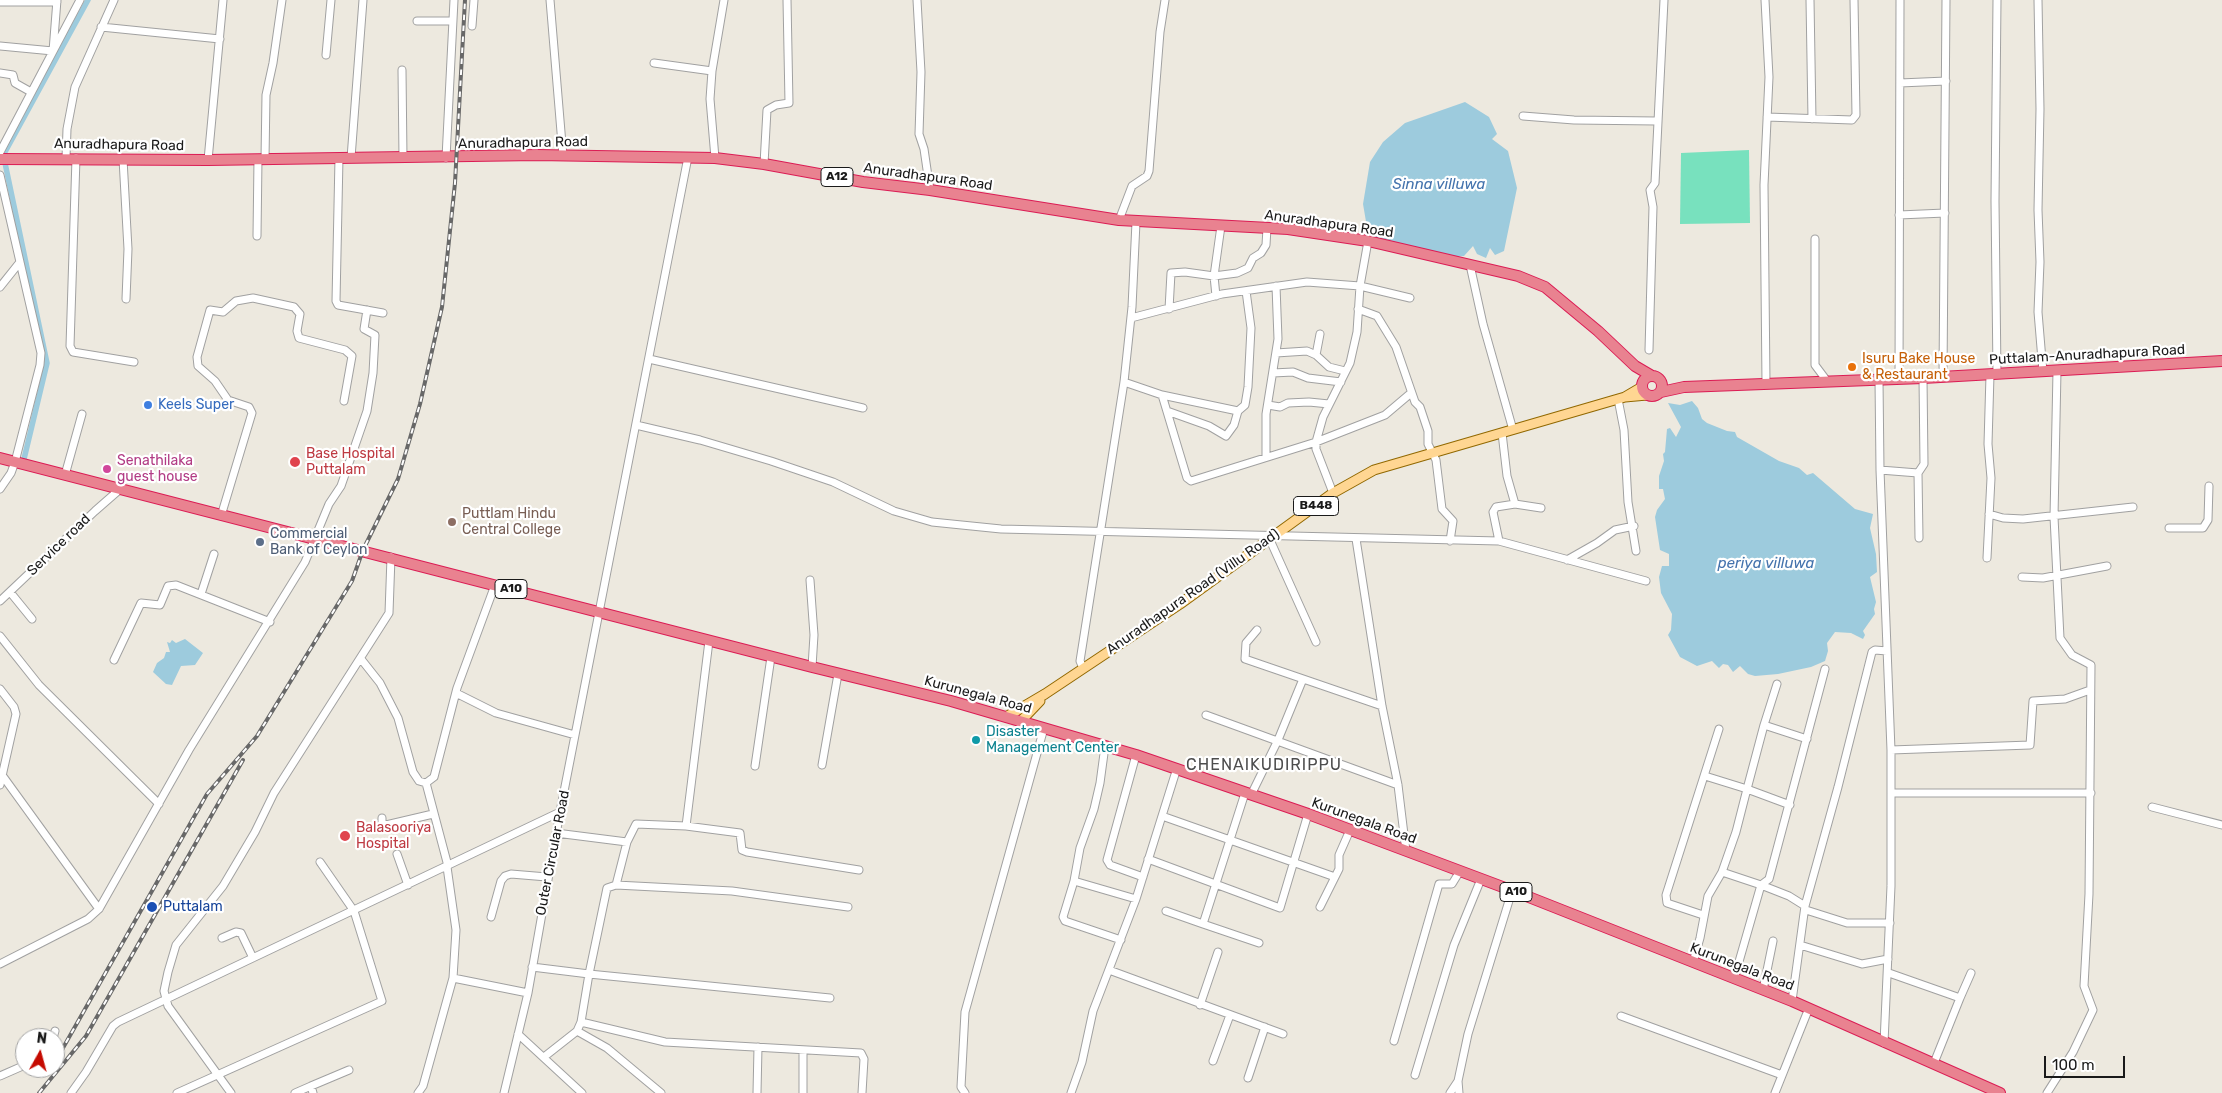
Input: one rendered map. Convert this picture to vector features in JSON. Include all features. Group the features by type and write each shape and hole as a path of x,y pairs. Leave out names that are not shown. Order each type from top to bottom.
{"highway":[{"name":"Anuradhapura Road","path":"0,159 208,160 563,156 715,158 1120,220 1266,228 1368,241 1518,276 1545,287 1598,331 1635,366 1656,378 1684,387"},
{"name":"Puttalam-Anuradhapura Road","path":"1684,387 1923,378 2222,361"},
{"name":"Anuradhapura Road","path":"1635,366 1644,389"},
{"path":"1646,378 1656,378 1663,386 1661,392 1653,397 1644,389 1646,378"},
{"name":"A12","path":"1661,392 1684,387"},
{"name":"Kurunegala Road","path":"0,458 221,516 391,557 708,641 951,701 1177,768 1308,814 1460,871 1792,1001 2000,1093"}],"main road":[{"name":"Anuradhapura Road (Villu Road)","path":"1006,717 1045,694 1180,604 1333,493 1374,470 1432,451 1513,430 1622,398 1644,389"},
{"name":"Anuradhapura Road (Villu Road)","path":"1021,721 1045,694"}],"street":[{"path":"0,152 80,0"},
{"path":"114,0 75,87 67,129 71,158 70,346 73,352 134,362"},
{"path":"208,160 223,0"},
{"path":"257,236 266,95 279,28 282,0"},
{"path":"326,55 330,0"},
{"path":"351,158 363,0"},
{"path":"446,158 454,0"},
{"path":"472,26 474,0"},
{"path":"550,0 563,156"},
{"path":"715,158 710,99 712,71 724,0"},
{"path":"764,164 767,110 776,105 789,103 786,0"},
{"path":"917,0 921,72 919,134 924,150 930,190"},
{"path":"1120,220 1132,186 1147,176 1149,171 1160,32 1165,0"},
{"path":"1648,350 1653,207 1650,190 1655,182 1656,121 1664,0"},
{"path":"1765,0 1769,77 1764,185 1766,384"},
{"path":"1810,0 1812,119"},
{"path":"1767,118 1852,120 1856,115 1854,0"},
{"path":"1898,379 1900,0"},
{"path":"1943,376 1946,0"},
{"path":"1987,558 1993,374 1997,0"},
{"path":"2038,0 2040,110 2038,210 2040,262 2038,312 2043,372"},
{"path":"0,2 57,1 52,51"},
{"path":"416,21 453,21"},
{"path":"101,27 220,39"},
{"path":"0,46 52,51"},
{"path":"654,63 712,71"},
{"path":"402,70 402,158"},
{"path":"0,73 13,75 15,83 31,92"},
{"path":"1900,83 1946,81"},
{"path":"1523,116 1574,120 1656,121"},
{"name":"Outer Circular Road","path":"504,1093 528,993 547,877 688,157"},
{"path":"339,158 336,301 338,305 383,313"},
{"path":"122,159 128,249 126,299"},
{"path":"0,175 41,353 40,365 15,462 11,473 0,488"},
{"path":"1899,215 1945,213"},
{"path":"1083,668 1080,661 1124,382 1131,318 1136,222"},
{"path":"1216,296 1214,276 1221,226"},
{"path":"1169,309 1171,273 1185,272 1214,276 1237,273 1248,268 1253,258 1261,253 1266,245 1266,228"},
{"path":"1815,239 1815,365 1827,381"},
{"path":"1333,493 1316,449 1316,442 1318,430 1329,404 1346,372 1357,332 1360,286 1368,241"},
{"path":"0,287 20,262"},
{"path":"1470,265 1483,324 1513,430"},
{"path":"1131,318 1216,296 1307,282 1360,286 1410,298"},
{"path":"1266,457 1268,405 1278,339 1276,286"},
{"path":"1166,411 1209,426 1226,436 1234,425 1238,412 1245,405 1250,356 1251,328 1246,291"},
{"path":"221,516 252,413 249,407 228,400 215,381 198,366 197,357 210,310 223,312 236,301 253,298 294,307 300,314 297,332 299,338 345,350 352,356 344,400"},
{"path":"1358,309 1377,316 1396,347 1412,393 1420,407 1428,431 1428,444 1436,460 1442,508 1453,521 1450,541"},
{"path":"0,964 88,919 99,909 189,750 270,622 305,562 329,504 341,486 367,411 373,373 375,335 364,329 367,310"},
{"path":"1316,355 1320,334"},
{"path":"1276,353 1307,351 1316,355 1329,367 1346,372"},
{"path":"649,359 863,408"},
{"path":"2047,1093 2073,1052 2093,1010 2084,986 2089,894 2091,665 2072,655 2060,638 2054,517 2057,371"},
{"path":"1273,373 1293,372 1308,378 1341,382"},
{"path":"1919,538 1918,473 1924,464 1923,378"},
{"path":"1879,380 1880,470 1891,750 1889,973 1884,1043"},
{"path":"1124,382 1162,395 1238,412"},
{"path":"1162,395 1187,478 1190,481 1316,442 1385,415 1412,393"},
{"path":"1622,398 1628,502 1634,526 1636,551"},
{"path":"1268,405 1280,406 1288,403 1309,402 1329,404"},
{"path":"65,476 82,414"},
{"path":"636,425 700,440 771,461 833,482 894,511 932,522 1001,529 1273,538 1499,541 1646,581"},
{"path":"1502,433 1507,476 1514,504"},
{"path":"1880,470 1918,473"},
{"path":"2169,528 2203,528 2208,520 2209,486"},
{"name":"Service road","path":"0,601 95,510 120,490"},
{"path":"1499,541 1493,512 1496,507 1514,504 1541,508"},
{"path":"1989,514 2003,518 2023,519 2132,507"},
{"path":"1566,560 1597,543 1615,530 1634,526"},
{"path":"1273,538 1316,642"},
{"path":"1356,539 1382,706 1398,785 1406,851"},
{"path":"201,594 214,554"},
{"path":"231,1093 165,1000 164,992 168,972 176,946 223,886 255,832 274,793 389,613 391,557"},
{"path":"2022,577 2057,576 2107,566"},
{"path":"810,580 814,635 812,667"},
{"path":"114,660 141,603 160,605 170,585 176,585 201,594 270,622"},
{"path":"426,783 434,777 456,693 495,585"},
{"path":"10,592 32,619"},
{"path":"1257,630 1246,643 1246,659 1382,706"},
{"path":"0,636 39,685 159,804"},
{"path":"686,826 708,641"},
{"path":"1792,1001 1806,908 1872,652 1875,650 1887,651"},
{"path":"755,766 771,657"},
{"path":"361,659 380,683 398,718 413,772 419,781 426,783"},
{"path":"1734,979 1761,885 1769,879 1825,669"},
{"path":"822,765 838,674"},
{"path":"1203,924 1248,794 1278,740 1303,679"},
{"path":"1693,962 1700,938 1708,896 1722,872 1736,832 1764,725 1777,684"},
{"path":"0,689 14,707 16,714 0,785"},
{"path":"1891,750 2030,745 2034,701 2065,699 2090,690"},
{"path":"456,693 496,713 575,734"},
{"path":"1206,715 1398,785"},
{"path":"1764,725 1807,739"},
{"path":"965,1093 961,1087 965,1012 1044,728"},
{"path":"1704,915 1667,903 1666,895 1719,729"},
{"path":"1105,746 1098,792 1080,848 1074,881 1063,917 1065,921 1121,940"},
{"path":"1136,755 1107,860 1110,865 1143,877"},
{"path":"1072,1093 1082,1062 1093,1011 1136,899 1177,768"},
{"path":"2,775 99,909"},
{"path":"1705,776 1790,805"},
{"path":"418,1093 423,1086 453,978 456,930 448,866 426,783"},
{"path":"1891,793 2091,793"},
{"path":"2152,807 2222,825"},
{"path":"71,1093 86,1072 112,1026 560,812"},
{"path":"382,818 382,823 386,825 433,814"},
{"path":"1148,859 1280,908 1308,814"},
{"path":"1162,816 1232,839 1335,877"},
{"path":"616,885 627,842 636,824 686,826 740,833 742,850 746,852 859,870"},
{"path":"1320,907 1339,869 1339,855 1350,830"},
{"path":"556,833 627,842"},
{"path":"397,854 408,884"},
{"path":"177,1093 217,1073 382,1001 354,911 320,862"},
{"path":"1394,1041 1439,884 1452,884 1460,871"},
{"path":"1722,872 1789,896 1806,908 1847,923 1890,923"},
{"path":"491,917 501,881 505,876 511,874 547,877"},
{"path":"1415,1075 1454,945 1481,879"},
{"path":"1074,881 1136,899"},
{"path":"544,1057 577,1031 581,1022 607,888 616,885 732,891 848,907"},
{"path":"1458,1093 1458,1081 1477,1001 1512,891"},
{"path":"1166,911 1259,943"},
{"path":"222,938 236,932 241,933 253,958"},
{"path":"1763,990 1773,941"},
{"path":"1800,946 1862,964 1888,959"},
{"path":"1200,1005 1218,952"},
{"path":"532,967 830,998"},
{"path":"1109,970 1200,1005 1284,1034"},
{"path":"1889,973 1960,998"},
{"path":"1934,1064 1971,973"},
{"path":"453,978 528,993"},
{"path":"1776,1093 1809,1008"},
{"path":"1212,1061 1230,1015"},
{"path":"1621,1016 1782,1076"},
{"path":"581,1022 665,1042 861,1053 864,1060 862,1093"},
{"path":"1248,1078 1265,1027"},
{"path":"577,1031 608,1048 661,1093"},
{"path":"518,1034 582,1093"},
{"path":"757,1093 758,1047"},
{"path":"803,1050 803,1093"},
{"path":"0,1076 15,1069"},
{"path":"295,1093 312,1090 349,1070"},
{"path":"1450,1093 1458,1081"}],"green space":[{"path":"1749,150 1750,223 1680,224 1681,153"}],"water":[{"name":"Sinna villuwa","path":"1465,102 1489,117 1497,134 1492,139 1508,151 1517,188 1504,251 1495,255 1490,248 1486,258 1477,254 1473,246 1464,256 1452,257 1369,239 1363,204 1370,162 1383,142 1405,123"},
{"name":"periya villuwa","path":"1692,401 1698,408 1702,419 1707,423 1735,432 1737,437 1779,461 1799,468 1807,475 1813,473 1855,509 1873,514 1870,528 1876,554 1877,572 1870,577 1876,602 1875,614 1863,631 1865,635 1863,639 1851,633 1835,632 1827,643 1828,651 1825,661 1811,667 1778,674 1755,676 1748,674 1740,666 1733,672 1728,665 1723,664 1719,668 1712,661 1697,666 1680,657 1668,635 1671,630 1672,614 1661,593 1659,577 1662,566 1669,566 1669,554 1660,550 1655,517 1657,510 1665,499 1663,489 1659,489 1659,476 1664,461 1663,454 1665,452 1667,429 1670,428 1676,437 1681,427 1668,403 1680,405"},
{"path":"185,639 203,653 195,665 181,666 172,685 166,684 153,672 157,663 164,658 166,652 170,652 167,642 170,643 172,640 176,643"}],"waterway":[{"path":"5,152 88,0"},
{"path":"5,163 47,363 24,459"}],"railway":[{"path":"65,1044 207,794 257,736 352,581 363,550 398,479 420,404 442,307 455,183 465,0"},
{"path":"39,1093 86,1036 243,760"}],"place":[{"name":"Isuru Bake House & Restaurant","path":"1852,367"},
{"name":"Keels Super","path":"148,405"},
{"name":"Base Hospital Puttalam","path":"295,462"},
{"name":"Senathilaka guest house","path":"107,469"},
{"name":"Puttlam Hindu Central College","path":"452,522"},
{"name":"Commercial Bank of Ceylon","path":"260,542"},
{"name":"Disaster Management Center","path":"976,740"},
{"name":"Balasooriya Hospital","path":"345,836"},
{"name":"Puttalam","path":"152,907"}],"district":[{"name":"CHENAIKUDIRIPPU","path":"1264,765"}]}
